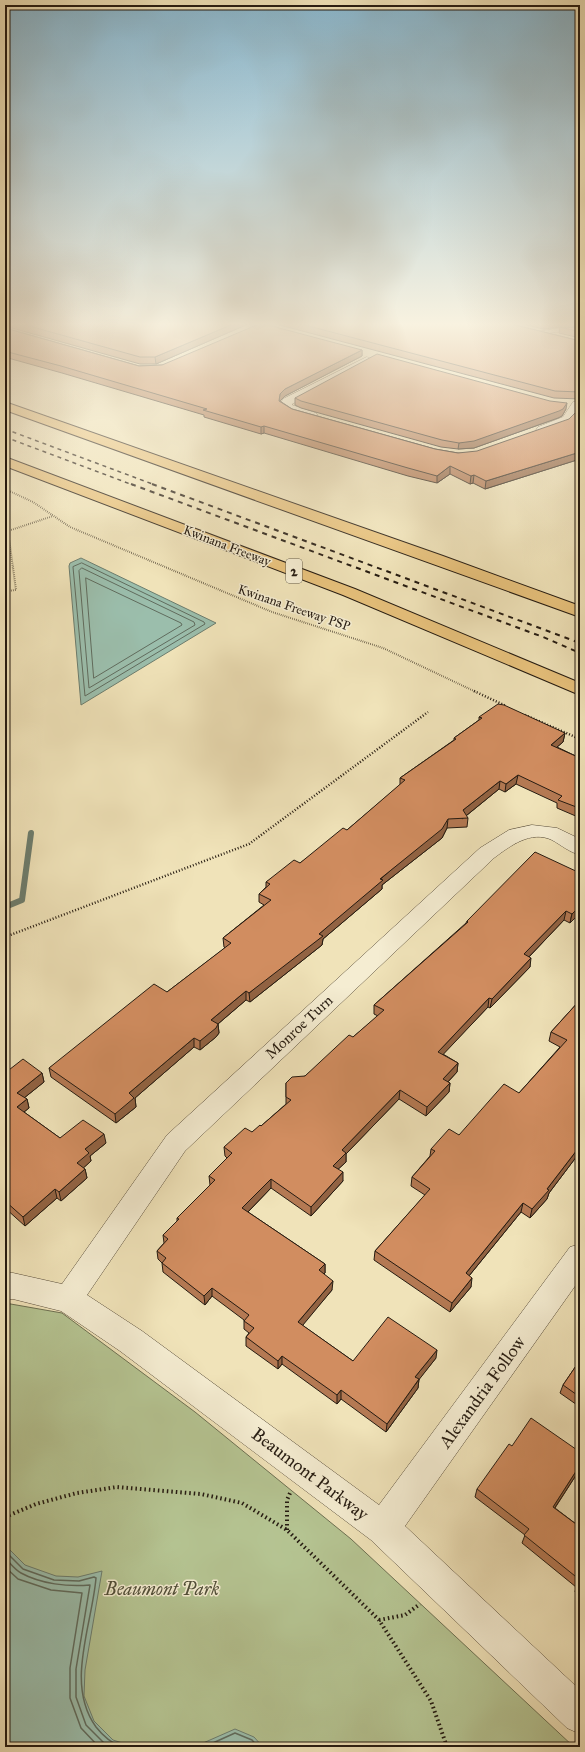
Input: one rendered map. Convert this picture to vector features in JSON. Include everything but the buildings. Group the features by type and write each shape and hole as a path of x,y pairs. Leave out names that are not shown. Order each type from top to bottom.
{"highway":[{"path":"5,406 437,559 580,612"},
{"name":"Kwinana Freeway","path":"5,461 349,592 580,690"}],"street":[{"path":"286,406 291,410 326,420"},
{"path":"528,435 567,420 578,406"},
{"name":"Monroe Turn","path":"68,1299 176,1142 487,852 506,838 530,831 550,832 580,848"},
{"name":"Alexandria Follow","path":"383,1528 580,1256"},
{"name":"Beaumont Parkway","path":"5,1286 13,1286 68,1299 131,1341 383,1528 580,1715"}],"path":[{"name":"Kwinana Freeway PSP","path":"5,489 29,500 70,527 249,603 383,648 445,679 509,707"},
{"path":"5,591 16,590 8,532 54,516"},
{"path":"5,937 249,844 428,712"},
{"path":"523,714 580,739"},
{"path":"5,1517 36,1504 77,1493 117,1488 201,1494 242,1503 287,1530 379,1620 431,1701 447,1747"},
{"path":"379,1620 405,1615 429,1597 441,1583"}],"green space":[{"name":"Beaumont Park","path":"5,1303 62,1313 195,1412 351,1539 574,1747 5,1747"}],"water":[{"path":"81,558 216,623 81,705 69,566 70,563"},
{"path":"5,1545 25,1565 56,1576 78,1577 102,1571 85,1670 84,1696 94,1721 113,1740 135,1747 5,1747"},
{"path":"235,1729 254,1737 263,1747 194,1747"}],"waterway":[{"path":"5,907 22,900 31,833"}],"railway":[{"path":"5,429 155,485"},
{"path":"5,437 133,485"},
{"path":"131,484 543,637 580,653"},
{"path":"152,484 580,643"}]}
